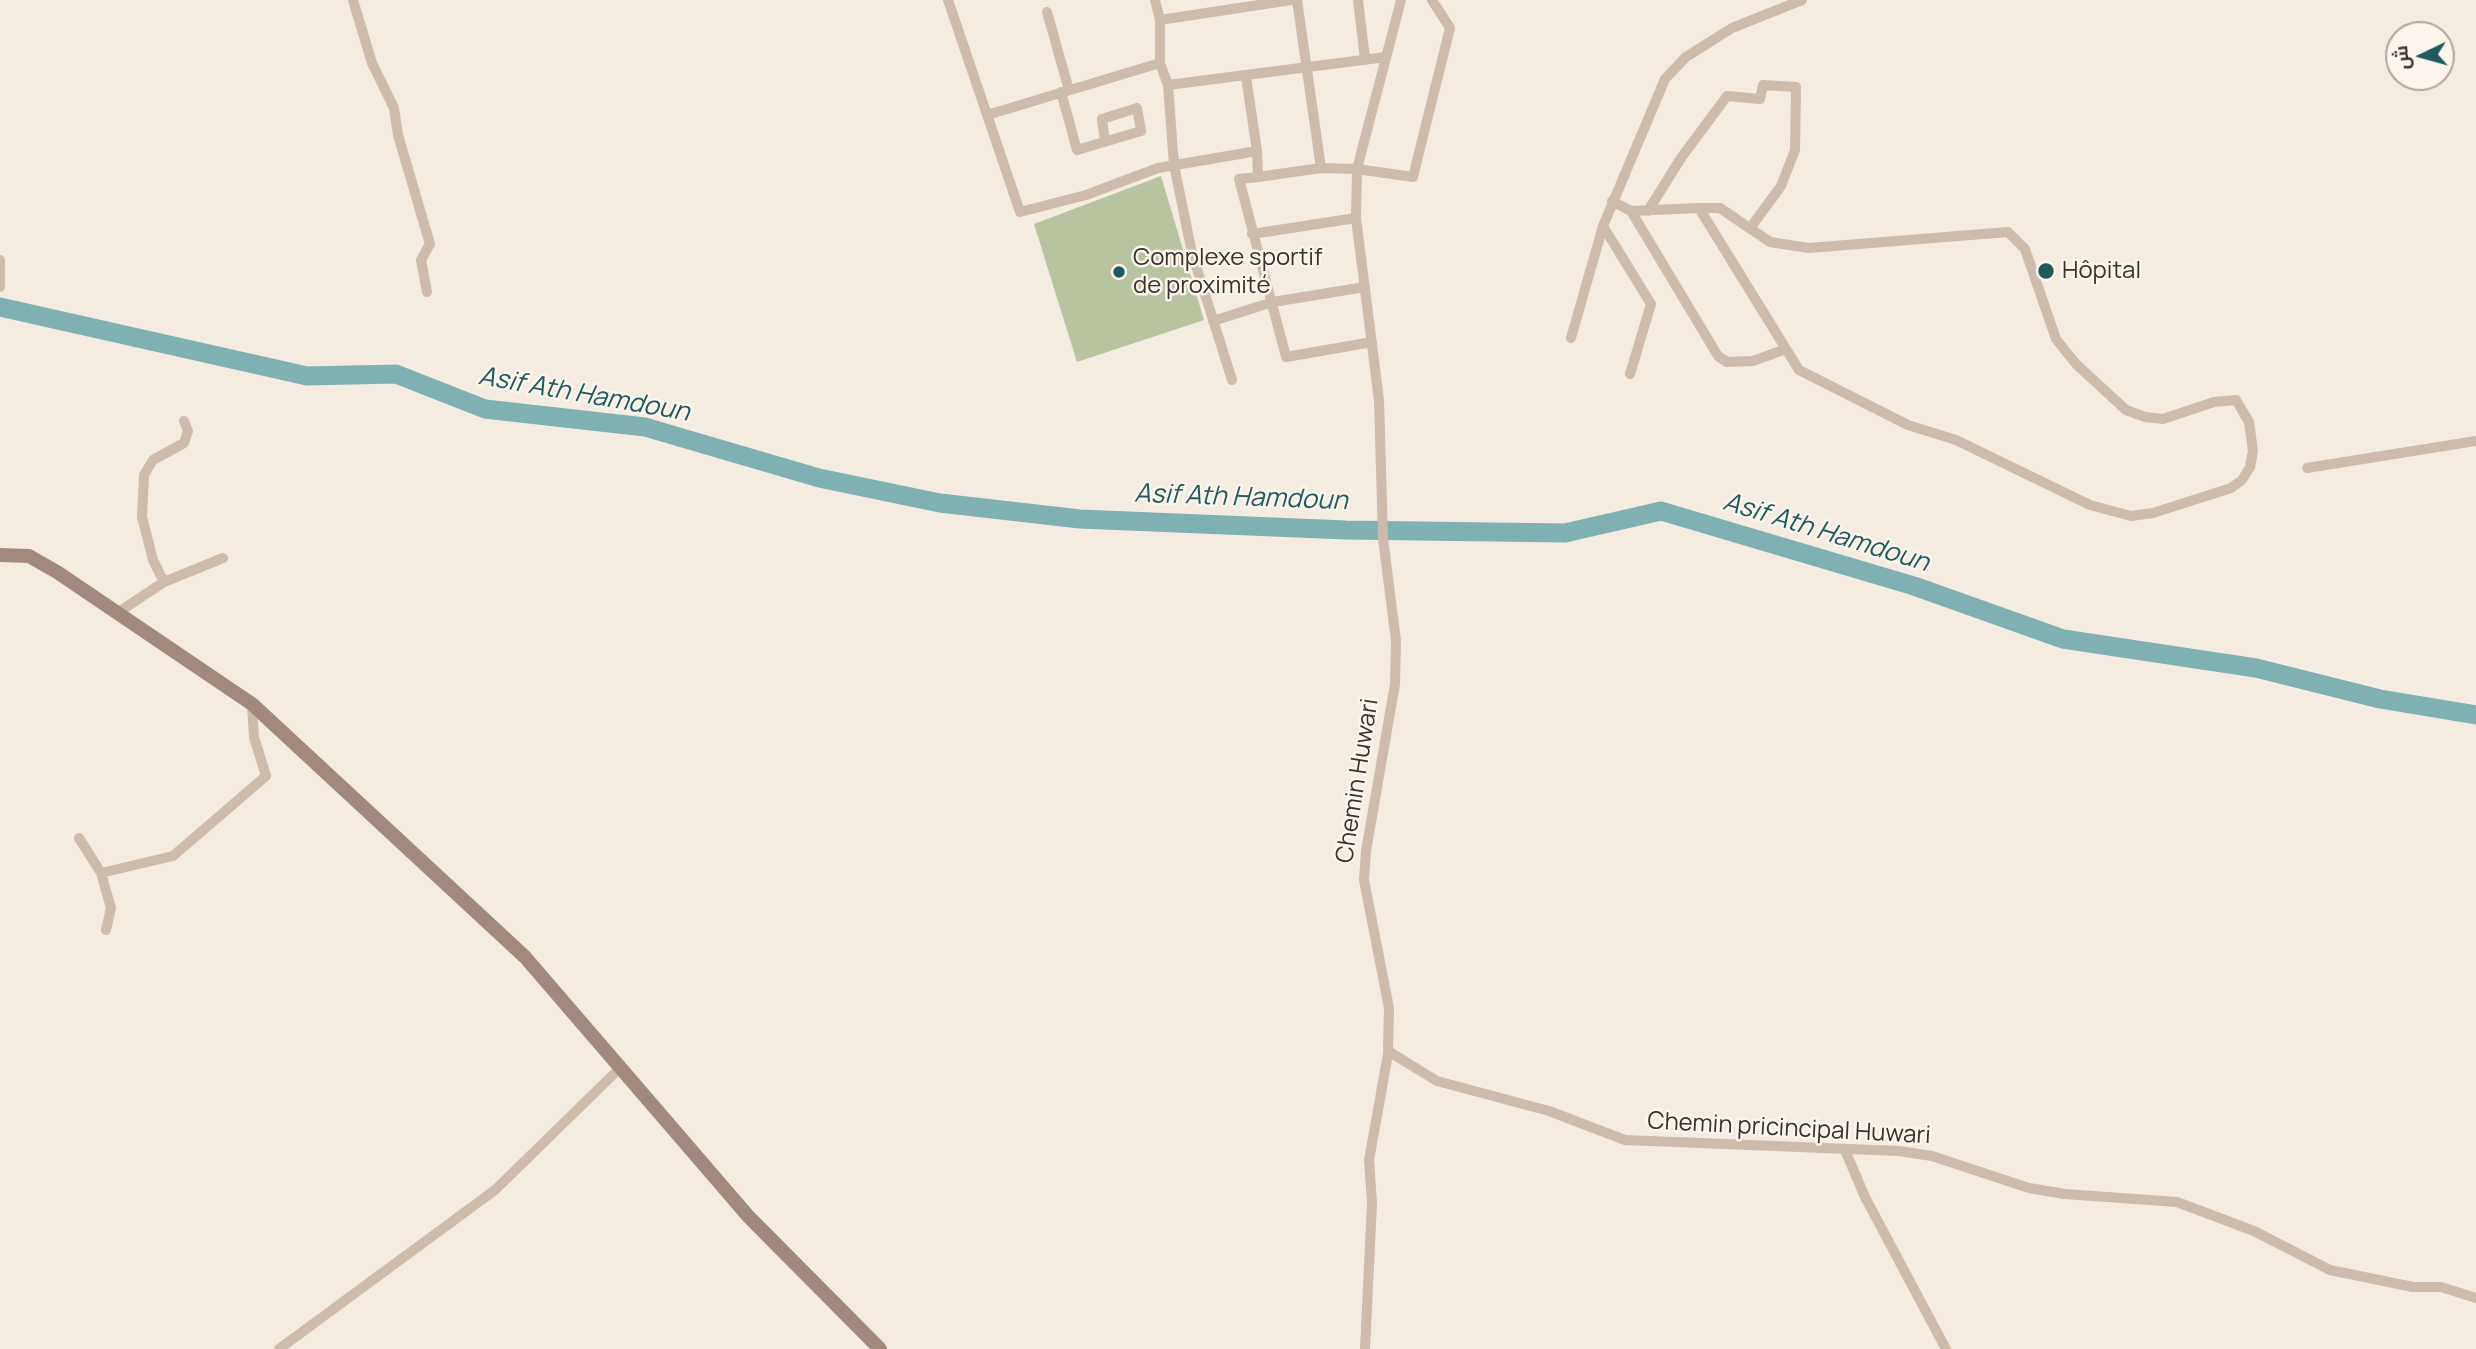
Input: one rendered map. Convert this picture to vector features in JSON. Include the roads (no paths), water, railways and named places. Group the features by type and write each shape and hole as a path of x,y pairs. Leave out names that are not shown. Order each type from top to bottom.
{"street":[{"path":"354,0 372,63 394,108 397,135 430,244 421,260 427,292"},
{"path":"948,0 1020,212 1086,195 1158,168 1257,151"},
{"path":"1154,0 1160,20 1160,63 1168,85 1174,165 1192,253 1233,380"},
{"path":"1160,20 1291,0"},
{"path":"1297,0 1321,168"},
{"path":"1358,0 1365,59"},
{"name":"Chemin Huwari","path":"1365,1349 1372,1203 1369,1160 1388,1051 1389,1008 1364,880 1366,850 1395,684 1396,641 1383,538 1379,400 1356,218 1357,169 1401,0"},
{"path":"1372,342 1286,357 1239,179 1321,168 1357,169 1413,177 1450,28 1432,0"},
{"path":"1571,338 1602,226 1665,79 1675,66 1732,28 1802,0"},
{"path":"1047,12 1077,150 1105,142"},
{"path":"1168,85 1386,57"},
{"path":"987,115 1160,63"},
{"path":"1246,77 1257,151 1258,177"},
{"path":"1648,211 1681,158 1727,96 1760,99 1763,85 1796,87 1795,150 1780,186 1751,227"},
{"path":"1612,201 1631,211 1699,208 1720,208 1770,242 1810,248 2008,232 2025,249 2056,339 2076,364 2126,410 2145,417 2163,419 2214,402 2236,400 2249,422 2253,451 2249,467 2242,480 2231,488 2153,513 2131,516 2090,505 1956,440 1908,425 1799,370 1699,208"},
{"path":"1631,211 1718,356 1727,362 1753,361 1786,349"},
{"path":"1252,234 1356,218"},
{"path":"1602,226 1651,304 1630,374"},
{"path":"0,260 0,287"},
{"path":"1213,321 1273,302 1366,286"},
{"path":"164,582 153,560 142,517 144,475 153,460 184,443 188,431 184,421"},
{"path":"2307,468 2476,441"},
{"path":"0,555 29,556 252,704 525,957 748,1216 880,1349"},
{"path":"117,613 164,582 223,558"},
{"path":"101,873 173,856 260,784 266,776 254,737 252,704"},
{"path":"79,838 101,873 111,908 106,930"},
{"name":"Chemin pricincipal Huwari","path":"1388,1051 1437,1081 1549,1111 1625,1140 1932,1156 2029,1188 2065,1194 2177,1202 2255,1231 2330,1270 2413,1287 2441,1287 2476,1298"},
{"path":"279,1349 495,1190 621,1067"},
{"path":"1845,1150 1865,1196 1946,1349"}],"waterway":[{"name":"Asif Ath Hamdoun","path":"0,307 307,376 396,374 485,409 645,427 819,478 940,503 1080,519 1346,530 1565,533 1661,511 1914,586 2063,639 2256,668 2380,699 2476,715"}],"place":[{"name":"Hôpital","path":"2046,271"},
{"name":"Complexe sportif de proximité","path":"1119,272"}]}
